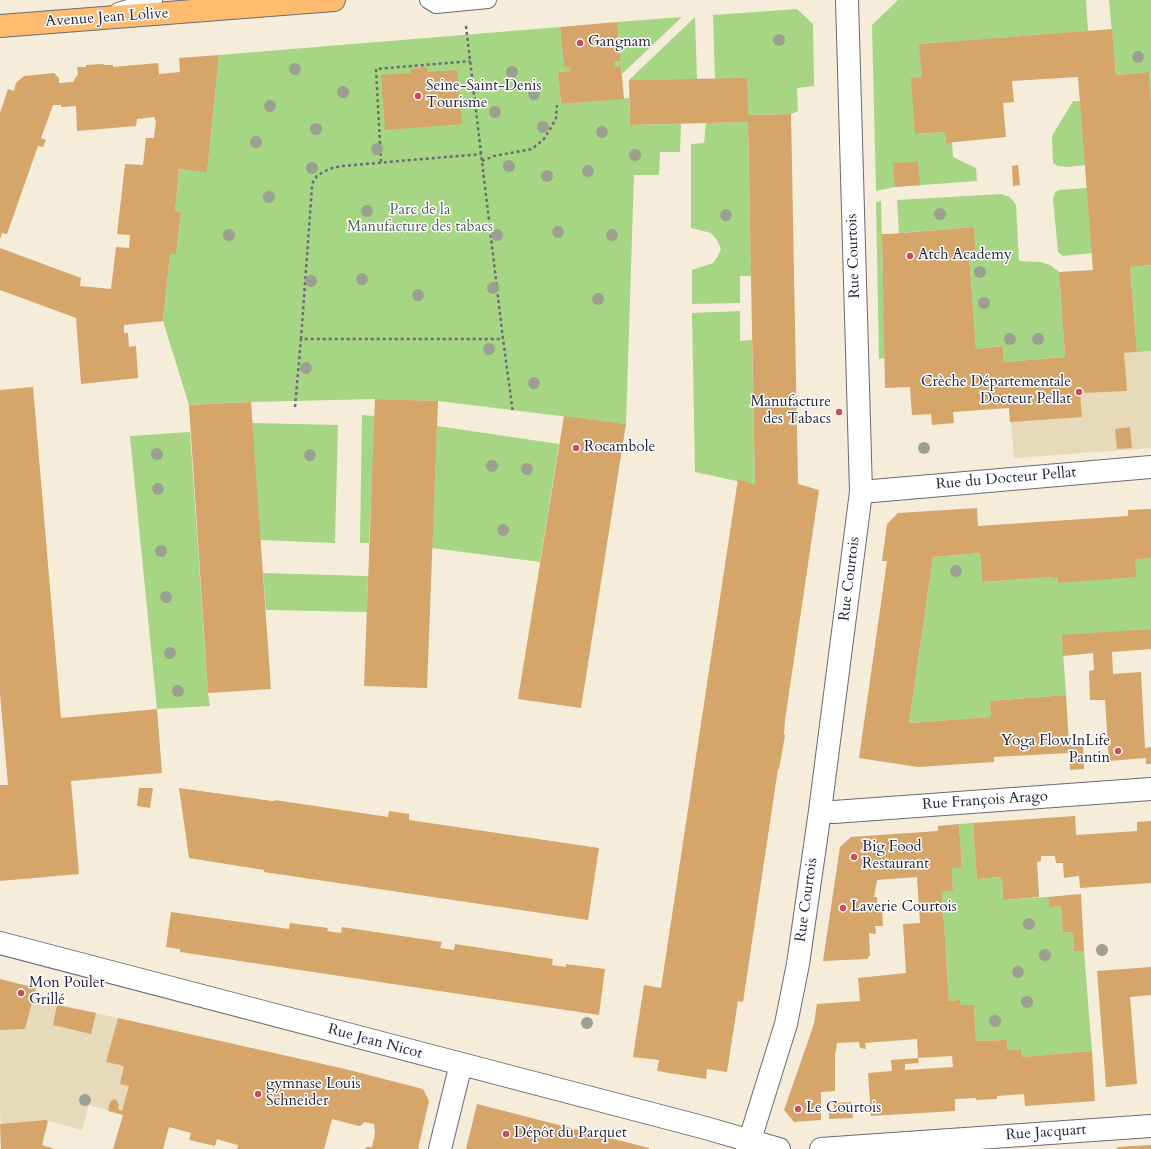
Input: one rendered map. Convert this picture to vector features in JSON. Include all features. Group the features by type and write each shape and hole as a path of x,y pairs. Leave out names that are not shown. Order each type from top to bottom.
{"main road":[{"name":"Avenue Jean Lolive","path":"0,26 70,22 334,0"}],"street":[{"name":"Rue Courtois","path":"749,1145 786,1024 798,964 820,811 861,492 847,0"},
{"name":"Rue du Docteur Pellat","path":"861,492 1151,467"},
{"name":"Rue François Arago","path":"820,811 834,812 1151,789"},
{"name":"Rue Jean Nicot","path":"0,943 460,1064 749,1145"},
{"path":"440,1149 460,1064"},
{"name":"Rue Jacquart","path":"821,1149 1151,1126"},
{"path":"749,1145 761,1145 779,1149"}],"lane":[{"path":"70,22 114,12 154,0"},
{"path":"428,0 436,5 488,0"}],"path":[{"path":"466,20 512,413"},
{"path":"381,162 376,69 470,61"},
{"path":"482,160 494,156 532,149 544,139 552,126 556,118 557,104"},
{"path":"295,407 313,182 317,176 332,168 381,162 482,154"},
{"path":"301,339 503,339"}],"shaded area":[{"name":"Crèche Départementale Docteur Pellat","path":"1151,351 1151,448 1014,458 1006,362"},
{"path":"33,999 345,1069 324,1149 253,1149 89,1105 82,1130 45,1120 1,1124 0,1030 25,1029"}],"green space":[{"path":"898,0 1086,0 1088,31 920,44 922,77 916,134 945,132 946,142 952,142 953,157 976,168 977,181 895,187 876,191 872,25"},
{"path":"1109,0 1151,0 1151,101 1149,72 1116,75"},
{"path":"797,9 813,24 814,86 797,88 798,111 791,114 748,115 715,79 713,15"},
{"path":"682,17 622,74 621,67 614,67 614,62 621,61 617,22"},
{"path":"695,17 697,79 629,80"},
{"name":"Parc de la Manufacture des tabacs","path":"560,27 564,66 569,67 570,71 558,72 561,104 629,98 630,125 681,124 680,152 660,152 659,175 634,175 626,424 438,401 375,399 189,405 163,321 170,254 176,254 181,212 175,211 179,169 207,171 219,55"},
{"path":"1073,101 1080,101 1085,165 1067,167 1058,166 1053,163 1052,136"},
{"path":"748,122 751,276 740,276 740,303 692,304 692,270 713,263 721,249 717,240 711,233 691,228 691,144 704,143 706,123"},
{"path":"1087,188 1092,253 1063,256 1058,252 1053,199 1055,192 1059,190"},
{"path":"1001,194 1010,197 1016,205 1019,261 1041,262 1050,265 1059,272 1065,357 1004,362 1003,346 976,349 969,255 976,254 974,227 899,233 897,200"},
{"path":"881,201 885,358 879,359 876,202"},
{"path":"1151,265 1151,351 1137,352 1130,267"},
{"path":"740,311 740,341 752,340 755,485 695,472 692,313"},
{"path":"362,415 375,416 369,543 360,543"},
{"path":"252,423 338,425 335,543 260,540"},
{"path":"437,426 559,444 540,562 432,548"},
{"path":"190,432 210,706 157,709 130,436"},
{"path":"980,553 982,582 1053,577 1058,578 1058,582 1135,560 1151,558 1151,629 1062,636 1066,695 990,701 991,717 909,723 933,557"},
{"path":"263,573 368,576 367,612 266,610"},
{"path":"973,823 977,879 1002,877 1003,900 1048,897 1049,907 1061,906 1063,933 1073,932 1074,951 1084,951 1092,1051 1022,1057 1021,1049 1007,1050 1006,1040 976,1041 974,1005 960,1005 959,1000 949,1001 942,892 953,891 952,868 962,867 959,824"}],"building":[{"path":"617,22 621,61 614,62 614,67 621,66 624,99 561,104 558,72 570,71 569,67 564,67 560,27"},
{"path":"1112,29 1116,75 1149,72 1151,101 1151,265 1130,267 1137,352 1124,353 1127,391 1080,393 1082,417 1010,422 1009,408 953,412 954,423 932,425 931,414 912,415 910,387 885,388 882,234 974,227 976,254 969,255 976,349 1003,346 1004,362 1065,357 1059,272 1093,270 1078,77 1012,81 1014,102 1003,103 1006,137 946,143 945,132 915,134 911,78 922,77 919,44"},
{"path":"219,55 207,172 179,169 175,211 181,212 176,254 170,254 163,321 124,325 124,333 128,333 129,347 136,346 138,378 81,384 76,318 0,290 0,248 81,278 80,286 111,289 116,247 129,248 130,235 117,234 125,164 143,165 146,138 154,138 156,121 154,117 137,119 136,126 77,131 76,106 61,107 61,105 53,105 41,138 46,140 43,147 38,146 7,234 2,233 0,239 0,113 8,89 14,91 16,83 24,76 54,73 59,78 59,83 73,82 78,74 77,67 86,67 86,65 103,64 113,65 113,67 158,63 159,74 180,72 179,58"},
{"path":"427,67 427,72 457,70 462,124 385,130 381,75 411,73 411,69"},
{"path":"747,78 748,115 791,114 798,484 819,490 785,720 785,735 778,769 743,1002 738,1001 727,1072 707,1069 706,1079 657,1071 659,1060 633,1057 644,985 661,988 738,479 755,485 748,122 630,125 629,80"},
{"path":"918,162 920,185 895,187 893,163"},
{"path":"1018,165 1020,185 1013,186 1012,166"},
{"path":"33,387 61,718 157,709 162,773 71,781 79,874 0,881 0,785 8,785 0,693 0,390"},
{"path":"375,399 438,401 427,688 364,686"},
{"path":"251,402 271,689 208,693 189,405"},
{"path":"564,416 626,424 581,708 518,699"},
{"path":"1130,427 1132,448 1117,449 1115,429"},
{"path":"977,508 978,526 1128,516 1128,510 1151,509 1151,558 1135,560 1136,577 1058,583 1058,578 1053,577 982,582 980,553 933,557 909,723 991,717 990,701 1066,695 1069,745 1083,745 1084,769 1070,770 1069,753 994,757 994,762 918,767 859,758 887,561 882,561 887,524 898,513"},
{"path":"1151,629 1151,649 1112,652 1113,674 1141,672 1145,748 1151,747 1151,764 1146,764 1146,758 1109,761 1105,700 1090,700 1089,671 1094,670 1093,653 1063,656 1062,635"},
{"path":"139,788 153,788 150,808 137,806"},
{"path":"179,788 272,801 275,800 388,817 389,811 409,814 409,820 599,848 588,920 264,872 264,870 189,858"},
{"path":"1075,816 1076,835 1137,831 1137,822 1151,821 1151,883 1080,888 1079,876 1064,878 1063,863 1056,863 1055,856 1041,856 1041,861 1037,862 1039,897 1003,900 1002,877 977,879 973,823"},
{"path":"959,824 962,868 952,868 953,891 942,892 949,1001 960,1000 960,1005 974,1005 976,1041 1007,1040 1007,1050 1021,1049 1022,1057 1092,1051 1095,1101 1025,1106 1024,1094 997,1096 997,1099 955,1099 955,1111 871,1116 868,1073 892,1071 891,1060 918,1058 917,1039 865,1043 866,1049 860,1048 859,1042 837,1043 835,1055 835,1091 821,1092 821,1120 794,1122 784,1110 814,1024 817,1004 860,1001 858,978 906,973 903,924 920,923 917,877 877,880 874,897 877,897 878,908 882,908 883,926 875,926 876,934 869,933 870,955 867,959 823,961 840,847 851,837 938,831 938,826","holes":["952,1056 953,1067 905,1070 905,1064 919,1063 918,1058"]},
{"path":"1081,894 1084,951 1074,951 1073,932 1063,933 1061,906 1049,907 1048,897"},
{"path":"171,912 289,929 290,923 328,928 327,931 341,933 342,927 442,942 440,948 454,950 455,944 553,959 552,965 566,967 566,964 605,969 599,1015 180,952 180,949 166,947"},
{"path":"1151,967 1151,995 1130,997 1137,1084 1106,1087 1097,971"},
{"path":"0,979 36,988 25,1029 0,1030"},
{"path":"57,1005 96,1013 91,1034 53,1025"},
{"path":"118,1018 345,1069 423,1089 429,1101 418,1149 366,1149 366,1147 372,1147 375,1133 374,1124 364,1122 359,1126 332,1119 324,1149 237,1149 238,1145 217,1139 215,1146 189,1140 191,1133 169,1127 163,1149 113,1149 123,1115 108,1111 110,1102 114,1099 117,1101 119,1105 118,1109 122,1111 129,1086 120,1084 124,1066 106,1062"},
{"path":"851,1102 853,1118 829,1119 829,1110 834,1110 834,1103"},
{"path":"477,1104 649,1148 649,1149 466,1149"},
{"path":"48,1121 42,1145 55,1149 1,1149 0,1124"},
{"path":"1151,1145 1151,1149 1117,1149 1117,1147"}],"place":[{"name":"Gangnam","path":"580,43"},
{"name":"Seine-Saint-Denis Tourisme","path":"418,96"},
{"name":"Atch Academy","path":"910,256"},
{"name":"Crèche Départementale Docteur Pellat","path":"1079,392"},
{"name":"Manufacture des Tabacs","path":"839,412"},
{"name":"Rocambole","path":"576,448"},
{"name":"Yoga FlowInLife Pantin","path":"1118,751"},
{"name":"Big Food Restaurant","path":"854,857"},
{"name":"Laverie Courtois","path":"843,908"},
{"name":"Mon Poulet Grillé","path":"21,993"},
{"name":"gymnase Louis Schneider","path":"258,1094"},
{"name":"Le Courtois","path":"798,1109"},
{"name":"Dépôt du Parquet","path":"506,1134"}]}
